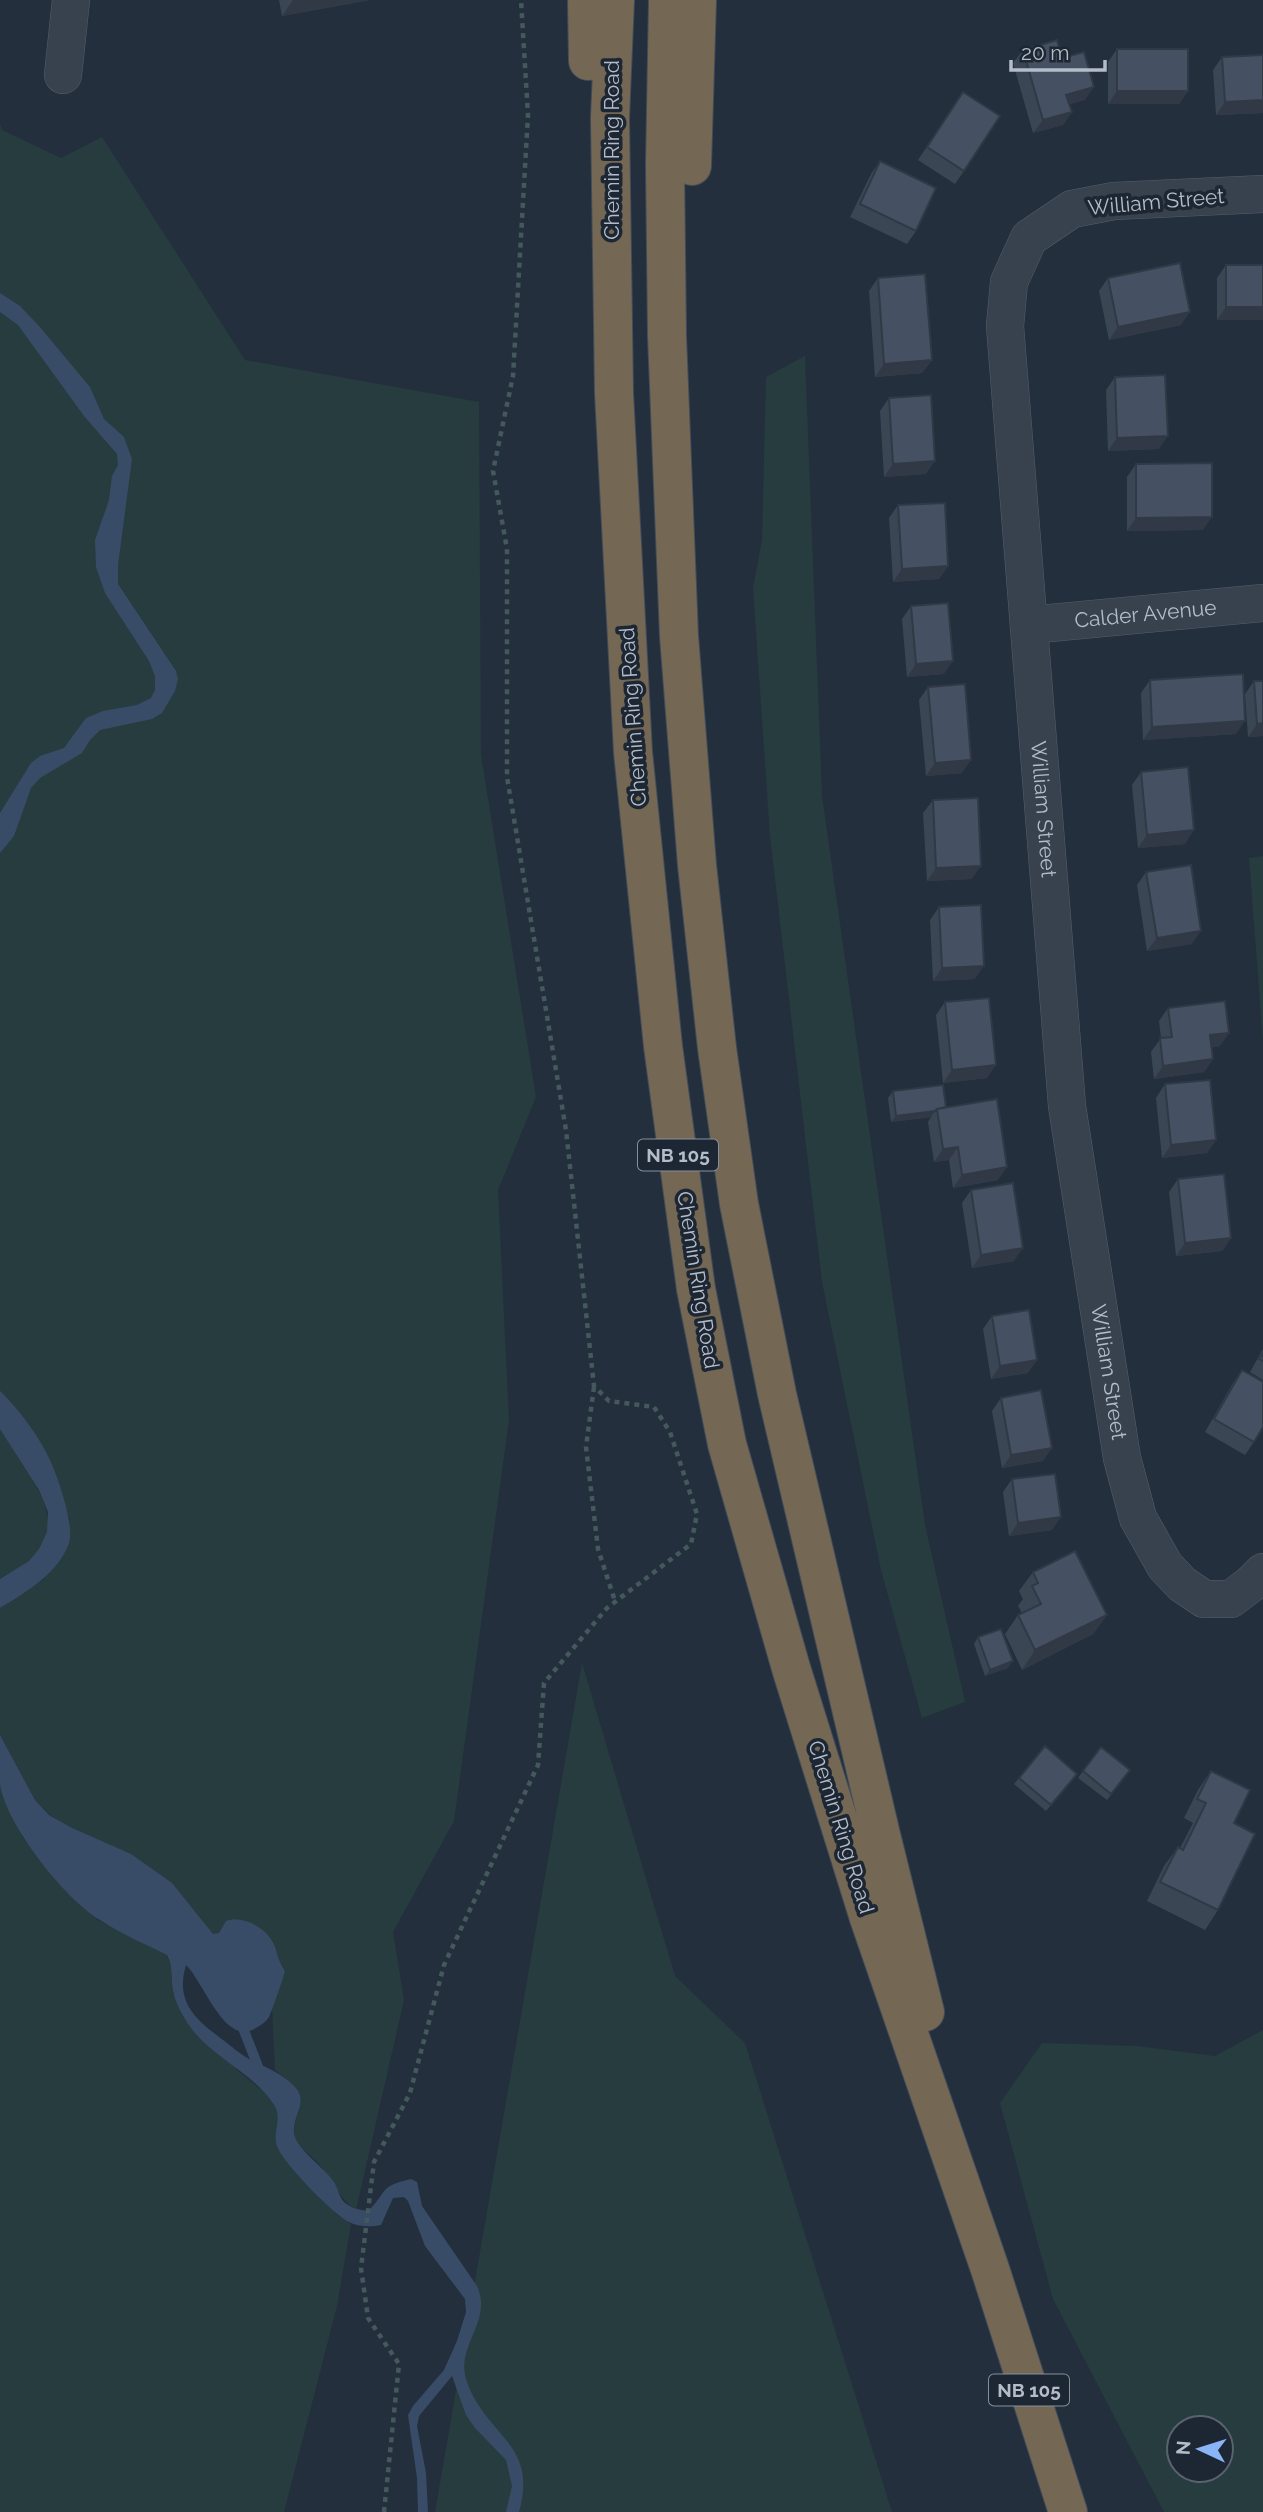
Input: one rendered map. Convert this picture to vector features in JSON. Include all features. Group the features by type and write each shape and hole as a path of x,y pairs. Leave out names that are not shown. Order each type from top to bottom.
{"highway":[{"path":"587,0 589,151 614,393"},
{"name":"Chemin Ring Road","path":"615,0 610,118 614,393 633,752 663,1046 696,1289 727,1444 791,1668 869,1918 990,2269 1068,2512"},
{"name":"Chemin Ring Road","path":"668,0 665,165 667,336 680,636 697,865 717,1048 739,1204 780,1408 884,1848 990,2269"},
{"path":"680,636 697,0"}],"street":[{"path":"63,75 71,0"},
{"name":"William Street","path":"1263,194 1104,203 1072,209 1029,238 1009,282 1004,326 1067,1106 1122,1458 1138,1518 1165,1566 1182,1584 1204,1599 1231,1599 1263,1572"},
{"name":"Calder Avenue","path":"1029,625 1263,603"}],"path":[{"path":"521,0 528,115 527,142 513,376 493,471 508,549 507,777 566,1130 594,1386 586,1447 598,1549 615,1601"},
{"path":"384,2512 398,2364 368,2318 361,2268 374,2162 410,2093 444,1965 538,1765 544,1683 615,1601 691,1544 697,1514 670,1432 654,1407 608,1401 594,1386"}],"green space":[{"path":"0,124 2,130 61,158 102,137 245,360 479,402 481,755 536,1097 498,1190 509,1420 454,1821 393,1932 404,2000 356,2210 302,2148 294,2134 299,2110 286,2079 275,2070 272,2006 285,1971 277,1958 271,1939 258,1927 235,1919 230,1919 219,1933 213,1935 194,1911 50,1815 35,1800 0,1735 0,1608 44,1579 70,1519 15,1453 40,1492 48,1520 47,1534 41,1548 29,1561 0,1579"},
{"path":"805,356 822,796 925,1525 965,1702 922,1718 881,1570 822,1282 770,836 753,588 762,540 766,377"},
{"path":"1263,856 1263,1041 1249,858"},
{"path":"582,1663 675,1976 745,2043 892,2512 435,2512"},
{"path":"0,1785 22,1836 69,1893 98,1920 167,1955 173,1994 237,2070 264,2092 276,2107 278,2129 336,2214 351,2224 337,2306 284,2512 0,2512"},
{"path":"1263,2030 1263,2512 1164,2512 1053,2299 1000,2103 1042,2043 1137,2046 1215,2056"}],"water":[{"path":"0,293 20,306 39,326 90,387 104,419 124,437 132,459 118,565 118,584 176,671 178,679 175,691 162,713 152,719 100,730 82,753 40,778 31,788 14,836 0,853 0,813 31,763 40,756 64,748 86,718 103,711 137,705 151,698 155,690 155,676 149,661 105,593 96,567 95,540 109,500 112,476 118,465 117,454 84,416 18,325 0,312"},
{"path":"0,1391 27,1422 48,1456 64,1499 70,1535 64,1554 49,1573 0,1608 0,1579 29,1561 39,1549 47,1532 48,1512 39,1490 0,1429"},
{"path":"0,1735 35,1800 49,1815 131,1854 172,1883 213,1934 219,1933 226,1921 238,1919 257,1926 271,1939 285,1971 270,2014 262,2025 245,2032 235,2029 216,2010 186,1965 183,1978 185,1999 196,2017 213,2032 242,2055 279,2074 295,2087 300,2098 294,2127 296,2139 334,2182 346,2204 368,2211 388,2187 411,2179 417,2182 422,2206 477,2286 481,2311 466,2355 466,2379 474,2398 516,2454 522,2470 523,2489 519,2512 506,2512 512,2486 506,2460 466,2415 452,2376 419,2416 417,2426 426,2473 428,2512 418,2512 417,2478 408,2415 444,2370 466,2312 465,2299 425,2246 408,2201 404,2197 393,2198 381,2225 356,2225 332,2209 288,2164 277,2146 277,2110 257,2085 204,2043 188,2024 174,1997 167,1955 116,1930 86,1910 55,1879 25,1840 13,1820 0,1784"}],"building":[{"path":"1057,40 1062,58 1084,52 1094,87 1066,95 1072,112 1043,120 1023,50"},
{"path":"1117,49 1188,49 1188,91 1117,91"},
{"path":"1263,55 1263,100 1225,102 1222,57"},
{"path":"963,92 1000,116 964,171 927,147"},
{"path":"880,161 936,188 916,231 860,204"},
{"path":"1180,263 1190,312 1118,327 1108,278"},
{"path":"1226,265 1263,265 1263,307 1226,307"},
{"path":"925,274 932,360 884,364 878,278"},
{"path":"1165,375 1168,436 1117,438 1115,377"},
{"path":"931,395 935,461 893,464 889,398"},
{"path":"1212,463 1212,517 1136,518 1136,464"},
{"path":"945,503 948,566 902,569 898,505"},
{"path":"948,603 953,661 916,664 911,606"},
{"path":"1243,674 1245,721 1152,727 1150,680"},
{"path":"1254,681 1263,681 1263,723 1257,724"},
{"path":"965,684 971,760 935,763 928,687"},
{"path":"1188,767 1194,830 1147,835 1141,772"},
{"path":"978,798 981,866 936,868 933,800"},
{"path":"1191,865 1201,931 1157,938 1146,872"},
{"path":"981,905 984,966 942,968 939,907"},
{"path":"989,998 996,1065 952,1070 945,1002"},
{"path":"1225,1001 1229,1033 1210,1035 1213,1059 1163,1066 1160,1038 1172,1037 1168,1008"},
{"path":"1210,1080 1216,1140 1171,1145 1165,1084"},
{"path":"943,1085 946,1107 896,1116 893,1091"},
{"path":"997,1099 1007,1167 962,1175 958,1147 943,1149 937,1109"},
{"path":"1224,1174 1231,1238 1185,1243 1178,1179"},
{"path":"1013,1183 1023,1248 981,1255 971,1190"},
{"path":"1029,1310 1037,1360 1000,1366 992,1316"},
{"path":"1242,1370 1263,1382 1263,1427 1254,1442 1214,1419"},
{"path":"1041,1390 1052,1448 1011,1455 1001,1398"},
{"path":"1055,1474 1061,1517 1018,1523 1012,1479"},
{"path":"1075,1551 1107,1615 1035,1650 1018,1615 1041,1604 1032,1586 1038,1583 1033,1572"},
{"path":"1001,1629 1013,1661 990,1670 978,1637"},
{"path":"1045,1746 1077,1774 1051,1805 1019,1778"},
{"path":"1101,1747 1130,1770 1111,1794 1083,1771"},
{"path":"1211,1771 1250,1790 1234,1823 1255,1834 1218,1910 1160,1882 1178,1847 1183,1850 1206,1803 1197,1799"}],"waterway":[{"path":"241,2023 261,2074"}]}
